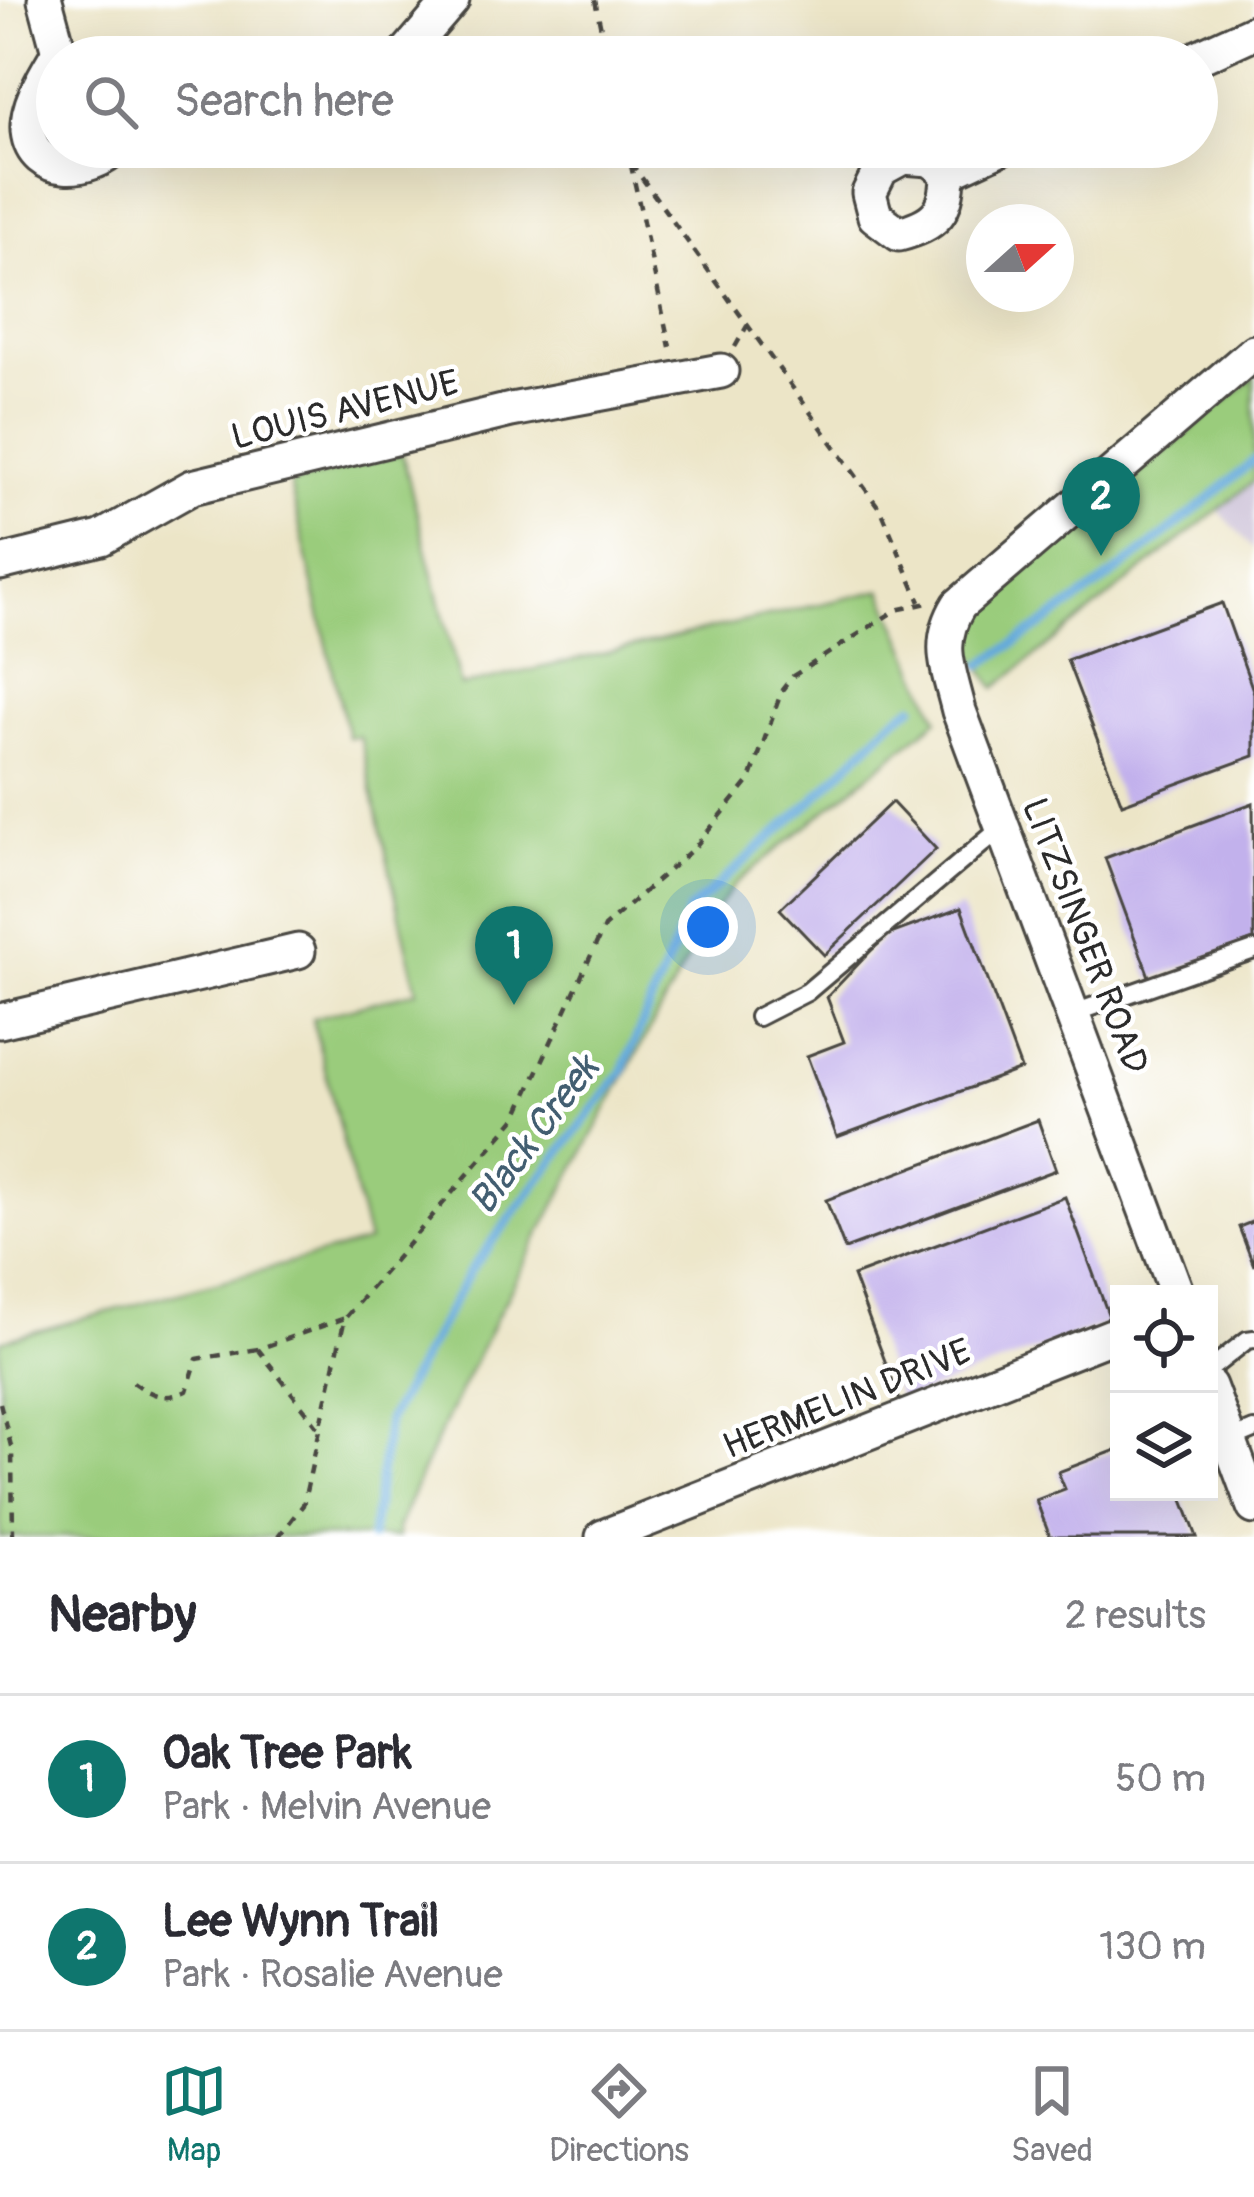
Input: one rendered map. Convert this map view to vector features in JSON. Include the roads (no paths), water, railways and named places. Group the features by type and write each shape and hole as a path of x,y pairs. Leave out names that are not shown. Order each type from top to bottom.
{"street":[{"path":"45,0 57,36"},
{"path":"421,36 452,0"},
{"path":"1218,48 1254,32"},
{"path":"36,97 28,131 36,150"},
{"path":"948,172 957,168"},
{"name":"LITZSINGER ROAD","path":"1174,1285 959,711 943,646 946,604 1254,352"},
{"name":"LOUIS AVENUE","path":"0,563 101,538 192,487 511,410 721,370"},
{"path":"0,1021 298,951"},
{"name":"HERMELIN DRIVE","path":"603,1537 666,1525 1110,1337"},
{"path":"1214,1393 1242,1435 1254,1507"}],"lane":[{"path":"758,1017 807,992 1001,828"},
{"path":"1074,1013 1254,950"},
{"path":"1218,1363 1247,1340 1254,1340"}],"waterway":[{"name":"Black Creek","path":"981,665 1122,568 1254,460"},
{"name":"Black Creek","path":"371,1537 388,1420 470,1271 622,1072 689,911 811,802 893,720 914,706"}],"place":[{"name":"Lee Wynn Trail","path":"1101,556"},
{"name":"Oak Tree Park","path":"514,1005"}]}
